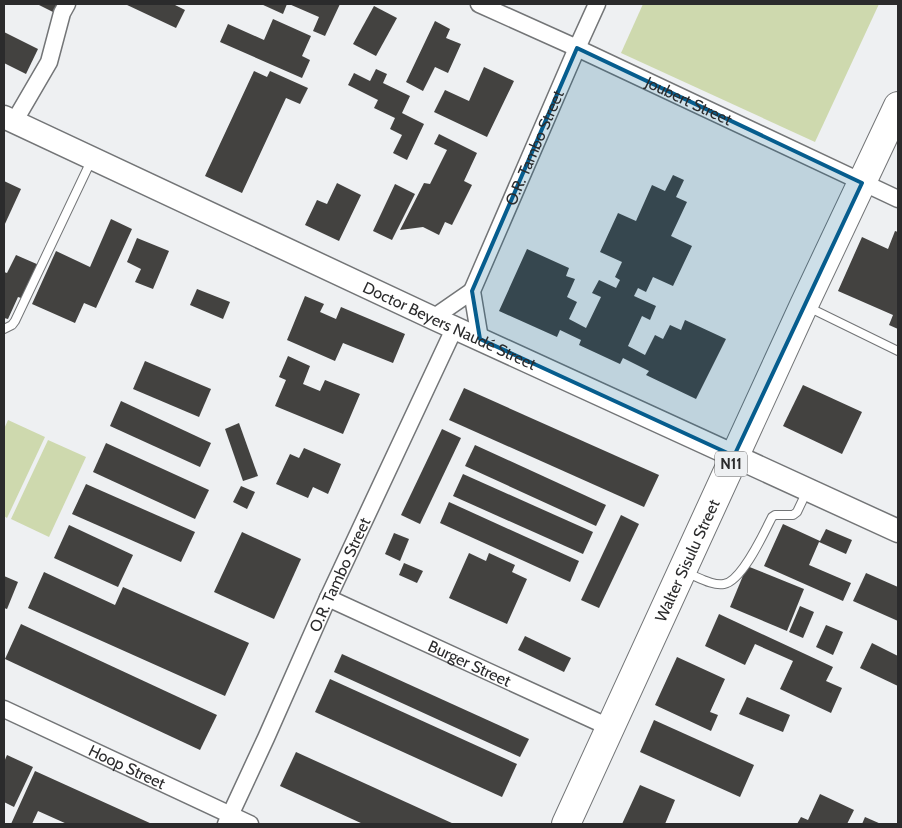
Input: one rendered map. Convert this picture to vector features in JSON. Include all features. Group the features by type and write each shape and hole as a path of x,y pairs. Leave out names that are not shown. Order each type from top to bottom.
{"highway":[{"name":"Walter Sisulu Street","path":"566,824 804,304 898,106"}],"street":[{"path":"9,120 49,62 62,13 67,4"},
{"name":"Joubert Street","path":"479,4 898,199"},
{"name":"O.R. Tambo Street","path":"472,291 597,4"},
{"name":"Doctor Beyers Naudé Street","path":"9,120 433,318 808,490 896,528"},
{"path":"433,318 472,291 480,339"},
{"name":"O.R. Tambo Street","path":"228,820 328,598 455,327"},
{"name":"Burger Street","path":"328,598 611,728"},
{"name":"Hoop Street","path":"4,709 228,820 250,824"}],"lane":[{"path":"4,329 15,321 92,159"},
{"path":"804,304 898,351"},
{"path":"683,571 716,584 731,582 758,546 772,517 775,515 792,515 797,512 808,490"}],"highlighted area":[{"path":"577,48 862,183 734,456 480,339 472,291"}],"green space":[{"path":"643,4 879,4 815,142 621,53"},
{"path":"8,420 45,437 7,518 4,516 4,429"},
{"path":"48,440 86,457 49,537 11,519"}],"building":[{"path":"37,4 57,4 53,12"},
{"path":"125,4 173,4 185,10 176,28"},
{"path":"261,4 287,4 283,14"},
{"path":"289,4 340,4 325,36 313,31 319,17"},
{"path":"374,6 397,18 376,56 353,44"},
{"path":"273,19 311,36 302,56 310,60 302,78 220,42 228,24 264,40"},
{"path":"435,21 450,29 446,38 461,44 448,73 435,67 423,91 406,82"},
{"path":"4,32 38,49 26,74 4,63"},
{"path":"484,67 514,81 487,137 434,112 445,90 469,101"},
{"path":"376,69 387,74 383,83 410,96 402,113 424,124 407,160 393,153 402,135 390,129 395,118 374,108 378,100 348,85 354,73 370,81"},
{"path":"254,71 267,77 270,71 308,88 300,104 286,98 242,193 205,176"},
{"path":"439,134 477,153 464,181 472,185 452,225 445,222 439,235 423,227 400,230 424,183 430,184 447,150 434,144"},
{"path":"673,175 684,180 676,197 687,202 671,236 692,246 673,286 653,277 646,292 638,288 634,296 656,306 650,320 642,316 628,346 645,355 655,335 663,339 670,325 681,330 685,320 726,339 696,399 646,375 649,371 623,358 620,364 579,345 581,340 560,330 557,337 499,311 527,249 569,268 566,276 575,279 567,297 577,302 569,319 586,328 601,297 592,293 599,280 616,288 620,280 615,277 622,262 600,252 618,213 636,221 652,185 665,191"},
{"path":"4,181 21,189 4,226"},
{"path":"337,183 361,195 339,241 305,225 317,200 327,204"},
{"path":"395,184 415,194 392,240 373,231"},
{"path":"111,219 132,229 96,308 84,303 75,323 32,304 56,251 90,267"},
{"path":"895,231 898,232 898,329 889,325 893,315 838,291 862,237 888,249"},
{"path":"137,238 169,251 153,289 135,282 141,269 127,262"},
{"path":"16,255 39,265 24,299 18,297 8,319 4,318 4,272 7,273"},
{"path":"197,289 230,302 223,319 190,305"},
{"path":"305,296 324,304 320,312 336,319 341,307 405,334 393,363 343,343 335,361 287,340"},
{"path":"288,356 310,366 303,384 320,391 325,380 360,394 343,434 275,406 286,380 279,377"},
{"path":"145,361 211,389 199,417 133,389"},
{"path":"803,385 862,412 842,454 783,426"},
{"path":"464,388 659,475 644,507 449,420"},
{"path":"121,401 211,443 200,467 110,426"},
{"path":"239,423 258,476 243,481 225,429"},
{"path":"442,429 461,438 420,524 401,515"},
{"path":"106,443 209,490 195,519 93,472"},
{"path":"475,445 606,505 596,526 465,466"},
{"path":"304,448 341,464 328,494 313,487 308,498 276,484 290,454 299,458"},
{"path":"463,474 593,532 583,554 453,496"},
{"path":"86,484 195,532 181,562 72,514"},
{"path":"241,486 255,492 247,509 233,502"},
{"path":"449,502 579,561 570,582 440,523"},
{"path":"621,515 639,524 599,608 581,600"},
{"path":"783,524 820,541 826,529 852,540 846,554 819,542 809,565 851,583 843,601 764,566"},
{"path":"69,525 133,555 118,587 54,558"},
{"path":"242,532 301,559 274,619 214,592"},
{"path":"394,533 409,539 400,561 385,554"},
{"path":"469,553 486,561 489,553 515,565 512,572 527,579 507,624 449,598"},
{"path":"404,563 423,571 417,583 399,575"},
{"path":"747,566 804,589 787,631 730,607"},
{"path":"44,572 115,605 123,587 249,643 225,696 28,608"},
{"path":"866,573 898,587 898,621 853,601"},
{"path":"4,576 18,582 7,609 4,608"},
{"path":"800,606 814,612 803,638 789,632"},
{"path":"719,614 833,667 826,681 842,688 831,713 780,689 793,661 755,644 745,665 705,646"},
{"path":"21,624 217,715 200,750 5,659"},
{"path":"826,625 843,632 833,655 816,647"},
{"path":"525,636 571,658 564,672 518,650"},
{"path":"872,643 898,656 898,686 860,668"},
{"path":"342,654 529,739 520,757 334,672"},
{"path":"677,657 725,679 710,712 718,715 711,731 655,705"},
{"path":"330,679 517,764 502,797 315,712"},
{"path":"747,697 790,715 783,732 739,714"},
{"path":"654,720 754,765 740,797 640,752"},
{"path":"296,752 454,824 363,824 280,786"},
{"path":"7,755 33,767 14,807 4,802 4,762"},
{"path":"35,771 152,824 67,824 38,811 32,824 11,824"},
{"path":"640,785 675,800 665,824 622,824"},
{"path":"820,794 854,810 847,824 797,824 801,817 808,820"},
{"path":"865,817 881,824 862,824"}]}
